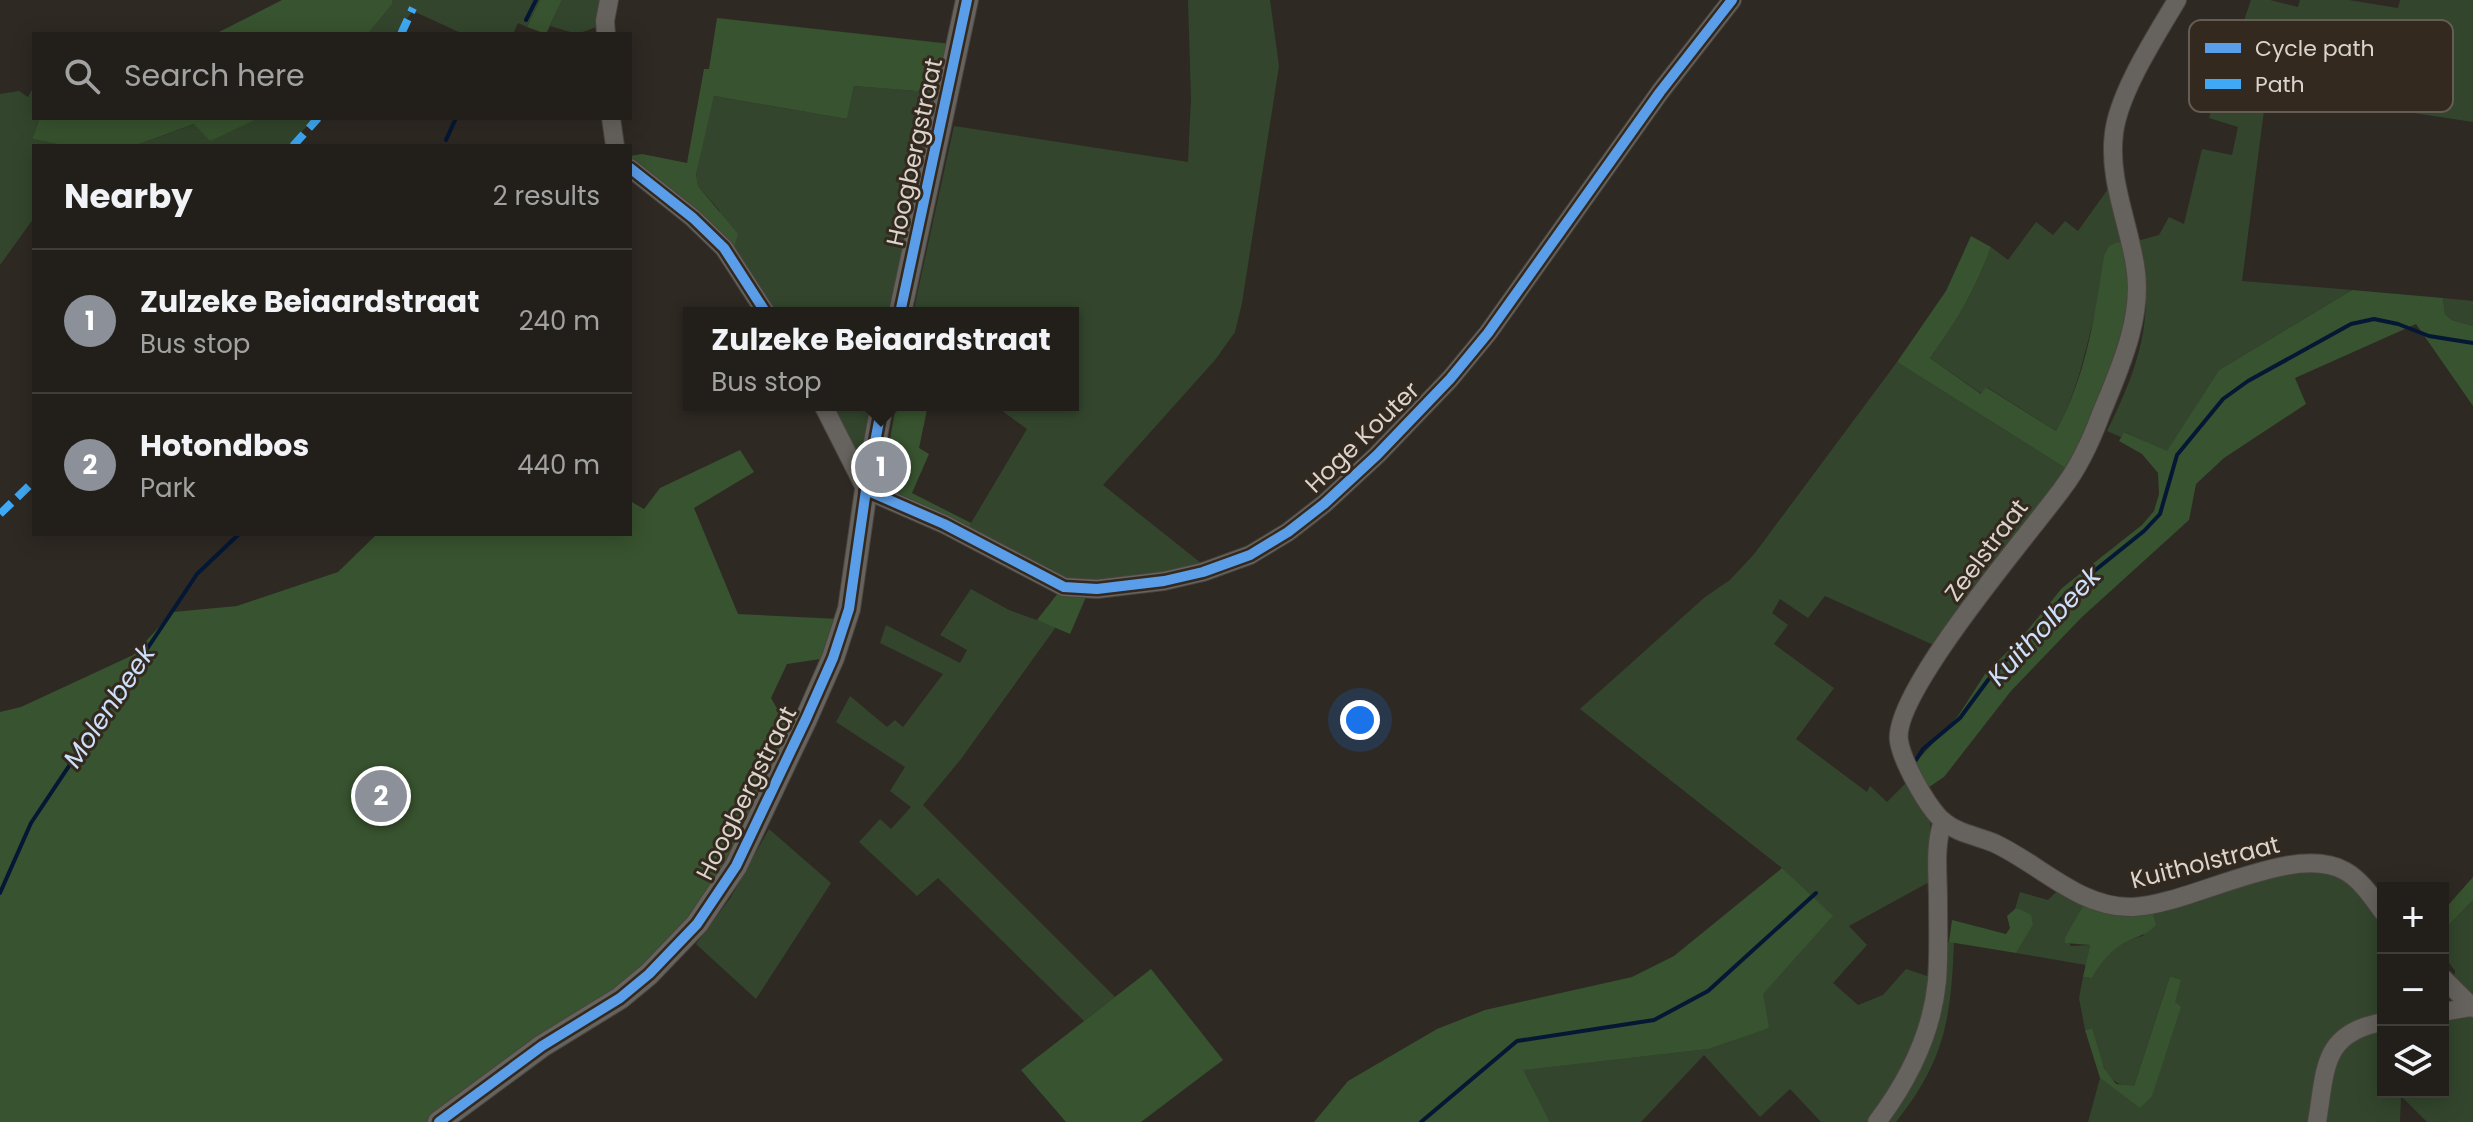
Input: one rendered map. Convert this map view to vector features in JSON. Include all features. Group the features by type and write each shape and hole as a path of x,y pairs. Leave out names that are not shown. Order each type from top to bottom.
{"street":[{"path":"606,32 609,0"},
{"name":"Hoogbergstraat","path":"901,307 967,0"},
{"name":"Hoge Kouter","path":"866,490 944,524 1037,575 1079,590 1164,581 1203,572 1250,555 1288,532 1324,504 1377,455 1450,379 1488,333 1651,105 1732,0"},
{"name":"Zeelstraat","path":"1943,821 1927,800 1904,758 1899,743 1899,725 1919,680 2071,477 2102,413 2128,343 2137,292 2136,268 2115,176 2112,152 2114,130 2121,102 2177,0"},
{"path":"611,120 615,144"},
{"path":"632,170 693,218 724,248 762,307"},
{"path":"826,411 866,490"},
{"name":"Hoogbergstraat","path":"439,1122 542,1046 620,998 675,949 710,906 736,866 833,658 849,609 881,411"},
{"path":"1877,1122 1898,1093 1913,1064 1932,1006 1938,967 1938,843 1943,821"},
{"name":"Kuitholstraat","path":"1943,821 1959,831 1995,844 2106,905 2135,907 2182,898 2274,868 2317,862 2348,873 2377,905"},
{"path":"2449,984 2472,1008"},
{"path":"2449,1011 2472,1008"},
{"path":"2317,1122 2325,1074 2338,1042 2360,1028 2377,1024"}],"green space":[{"path":"282,0 392,0 393,3 370,32 219,32"},
{"path":"392,0 540,0 527,27 518,23 514,32 459,32 413,11 397,32 370,32 393,3"},
{"path":"540,0 562,0 547,32 527,27"},
{"path":"562,0 604,0 599,26 582,32 570,32 550,26"},
{"path":"1188,0 1270,0 1279,66 1235,332 1215,360 1103,485 1206,567 1079,585 968,533 1027,429 1002,411 1079,411 1079,307 914,307 954,126 1188,162 1191,98"},
{"path":"2251,0 2270,0 2298,7 2300,0 2349,0 2398,8 2400,0 2473,0 2473,122 2407,112 2453,112 2453,20 2244,20"},
{"path":"717,18 951,44 941,93 854,86 847,119 714,96 696,174 698,186 738,234 733,251 632,163 632,156 642,154 687,163 704,69 709,69"},
{"path":"854,86 941,93 897,307 771,307 733,251 719,210 698,186 698,160 714,96 847,119"},
{"path":"32,90 32,120 39,120 32,139 56,144 32,144 32,221 0,265 0,94 19,91 28,97"},
{"path":"2211,112 2264,112 2242,281 2352,290 2219,370 2167,452 2125,432 2121,437 2107,431 2128,384 2142,339 2146,292 2137,241 2159,235 2169,217 2184,224 2202,149 2232,155 2238,127 2209,118"},
{"path":"39,120 255,120 210,141 194,124 139,144 56,144 32,139"},
{"path":"255,120 313,120 290,144 140,144 195,124 210,140"},
{"path":"2108,189 2122,244 2118,242 2075,386 2056,431 1987,387 1982,394 1930,358 1965,305 1991,247 2008,260 2036,222 2053,235 2065,221 2078,231"},
{"path":"1971,236 1991,247 1965,305 1930,358 1981,394 1986,387 2056,431 2082,368 2104,256 2109,246 2118,242 2122,244 2132,271 2129,318 2070,471 1897,362 1946,291"},
{"path":"2352,290 2443,298 2445,314 2452,320 2473,326 2473,406 2416,324 2295,378 2306,404 2224,458 2196,484 2189,520 2082,617 2011,691 1944,777 1929,787 1914,764 1958,716 1985,674 2022,637 2062,588 2142,525 2154,511 2159,494 2158,473 2142,454 2119,441 2124,432 2167,451 2219,370"},
{"path":"2443,298 2473,301 2473,326 2452,320 2445,314"},
{"path":"1897,362 2070,471 1938,647 1825,596 1808,618 1780,599 1772,613 1788,625 1774,644 1834,688 1796,739 1867,792 1870,786 1887,802 1908,781 1930,817 1933,880 1849,926 1867,945 1833,983 1858,1005 1883,995 1906,969 1933,978 1919,1041 1873,1122 1821,1122 1790,1089 1760,1117 1704,1055 1641,1122 1550,1122 1522,1070 1709,1049 1768,1028 1762,994 1832,917 1782,868 1580,709 1705,597 1730,580 1755,553"},
{"path":"832,411 875,411 862,459 856,455"},
{"path":"895,411 927,411 919,448 929,454 912,493 971,523 968,533 881,489"},
{"path":"740,450 754,472 694,508 738,614 839,619 827,658 787,664 771,698 791,733 733,858 668,947 627,980 429,1122 0,1122 0,712 21,707 133,655 173,612 237,606 338,572 375,536 632,536 632,502 644,509 660,488"},
{"path":"971,589 1009,610 1056,627 961,759 923,805 1115,997 1084,1021 938,878 917,896 859,842 880,819 891,829 911,807 890,791 905,767 836,722 850,696 887,727 895,720 903,727 943,674 880,643 886,625 960,663 967,650 940,635"},
{"path":"1058,593 1086,597 1070,634 1037,620"},
{"path":"769,829 831,883 756,999 696,944 731,897"},
{"path":"1782,868 1833,916 1763,994 1769,1028 1709,1049 1523,1070 1550,1122 1314,1122 1348,1081 1437,1029 1485,1010 1632,977 1674,956"},
{"path":"2303,868 2347,879 2377,913 2377,1020 2351,1027 2313,1122 2088,1122 2100,1078 2140,1107 2180,980 2170,976 2134,1086 2124,1085 2109,1075 2091,1028 2085,1030 2079,998 2083,977 2092,978 2113,951 2127,941 2143,936 2152,911"},
{"path":"2473,877 2473,900 2449,925 2449,904"},
{"path":"2059,889 2084,904 2065,937 2071,946 2090,945 2086,965 2016,953 2033,925 2019,909 2015,909 2020,892 2048,900"},
{"path":"2473,900 2473,1001 2453,982 2455,971 2449,962 2449,925"},
{"path":"2084,904 2152,911 2156,925 2117,948 2092,978 2083,977 2090,945 2065,943 2065,937"},
{"path":"2015,909 2031,915 2033,925 2016,953 1949,942 1952,920 2006,934 2010,928 2007,916"},
{"path":"1945,942 1954,942 1951,994 1942,1038 1925,1079 1912,1100 1896,1122 1885,1122 1904,1098"},
{"path":"1151,969 1223,1060 1141,1122 1066,1122 1021,1070"},
{"path":"2170,976 2181,980 2175,1002 2181,1007 2152,1096 2140,1108 2100,1078 2085,1030 2092,1028 2104,1068 2116,1084 2134,1086"},
{"path":"2466,1014 2473,1018 2473,1122 2427,1122 2403,1098 2449,1098 2449,1015"},
{"path":"2377,1029 2377,1098 2401,1098 2400,1122 2321,1122 2339,1046"}],"waterway":[{"name":"Molenbeek","path":"526,20 536,0"},
{"name":"Molenbeek","path":"446,140 455,120"},
{"name":"Kuitholbeek","path":"1916,760 1923,749 1960,718 1988,680 2068,592 2144,531 2160,514 2177,455 2223,399 2248,381 2351,324 2374,319 2429,336 2473,343"},
{"name":"Molenbeek","path":"0,893 31,823 197,574 237,536"},
{"name":"Kuitholbeek","path":"1421,1122 1517,1041 1654,1020 1708,991 1816,893"}],"marked path":[{"path":"402,32 413,8"},
{"path":"295,144 316,120"},
{"path":"0,514 32,483"}],"cycle path":[{"path":"901,307 967,0"},
{"path":"866,490 944,524 1064,587 1097,589 1164,581 1203,572 1250,555 1288,532 1324,504 1377,455 1450,379 1488,333 1660,92 1732,0"},
{"path":"632,170 693,218 724,248 762,307"},
{"path":"439,1122 542,1046 620,998 649,974 697,924 736,866 833,658 849,609 881,411"}],"place":[{"name":"Zulzeke Beiaardstraat","path":"881,467"},
{"name":"Hotondbos","path":"381,796"}]}
